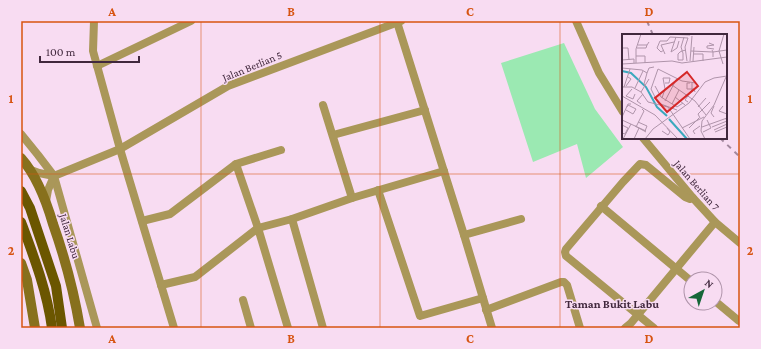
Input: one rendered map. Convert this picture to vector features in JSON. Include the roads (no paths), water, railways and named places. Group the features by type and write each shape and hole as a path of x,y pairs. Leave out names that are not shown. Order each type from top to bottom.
{"main road":[{"name":"Jalan Labu","path":"21,158 30,170 46,201 70,280 80,328"},
{"path":"21,191 30,208 56,286 62,328"},
{"path":"21,222 37,264 50,312 52,328"},
{"path":"21,263 27,280 35,328"}],"street":[{"path":"94,21 93,51 120,149 174,328"},
{"path":"97,66 191,21"},
{"path":"576,21 599,73 622,110"},
{"path":"399,22 492,328"},
{"name":"Jalan Berlian 5","path":"54,176 120,149 228,86 399,22"},
{"path":"323,105 352,198"},
{"path":"333,135 425,110"},
{"path":"21,134 54,176 97,328"},
{"name":"Jalan Berlian 7","path":"644,139 692,198 715,222 740,243"},
{"path":"142,221 170,214 236,164 282,150"},
{"path":"236,164 258,228 288,328"},
{"path":"654,328 566,256 565,252 601,206 640,164 646,165 685,197 690,199 692,198"},
{"path":"30,170 39,174 54,176"},
{"path":"161,285 195,277 258,228 292,219 352,198 444,171"},
{"path":"46,201 48,190 54,176"},
{"path":"378,190 420,316 483,298"},
{"path":"601,206 683,275"},
{"path":"292,219 322,328"},
{"path":"464,235 521,219"},
{"path":"625,328 715,222"},
{"path":"486,310 564,282 567,285 580,328"},
{"path":"244,300 251,328"},
{"path":"723,308 739,321"}],"railway":[{"path":"647,21 653,34"},
{"path":"721,139 740,157"}],"district":[{"name":"Taman Bukit Labu","path":"612,304"}]}
